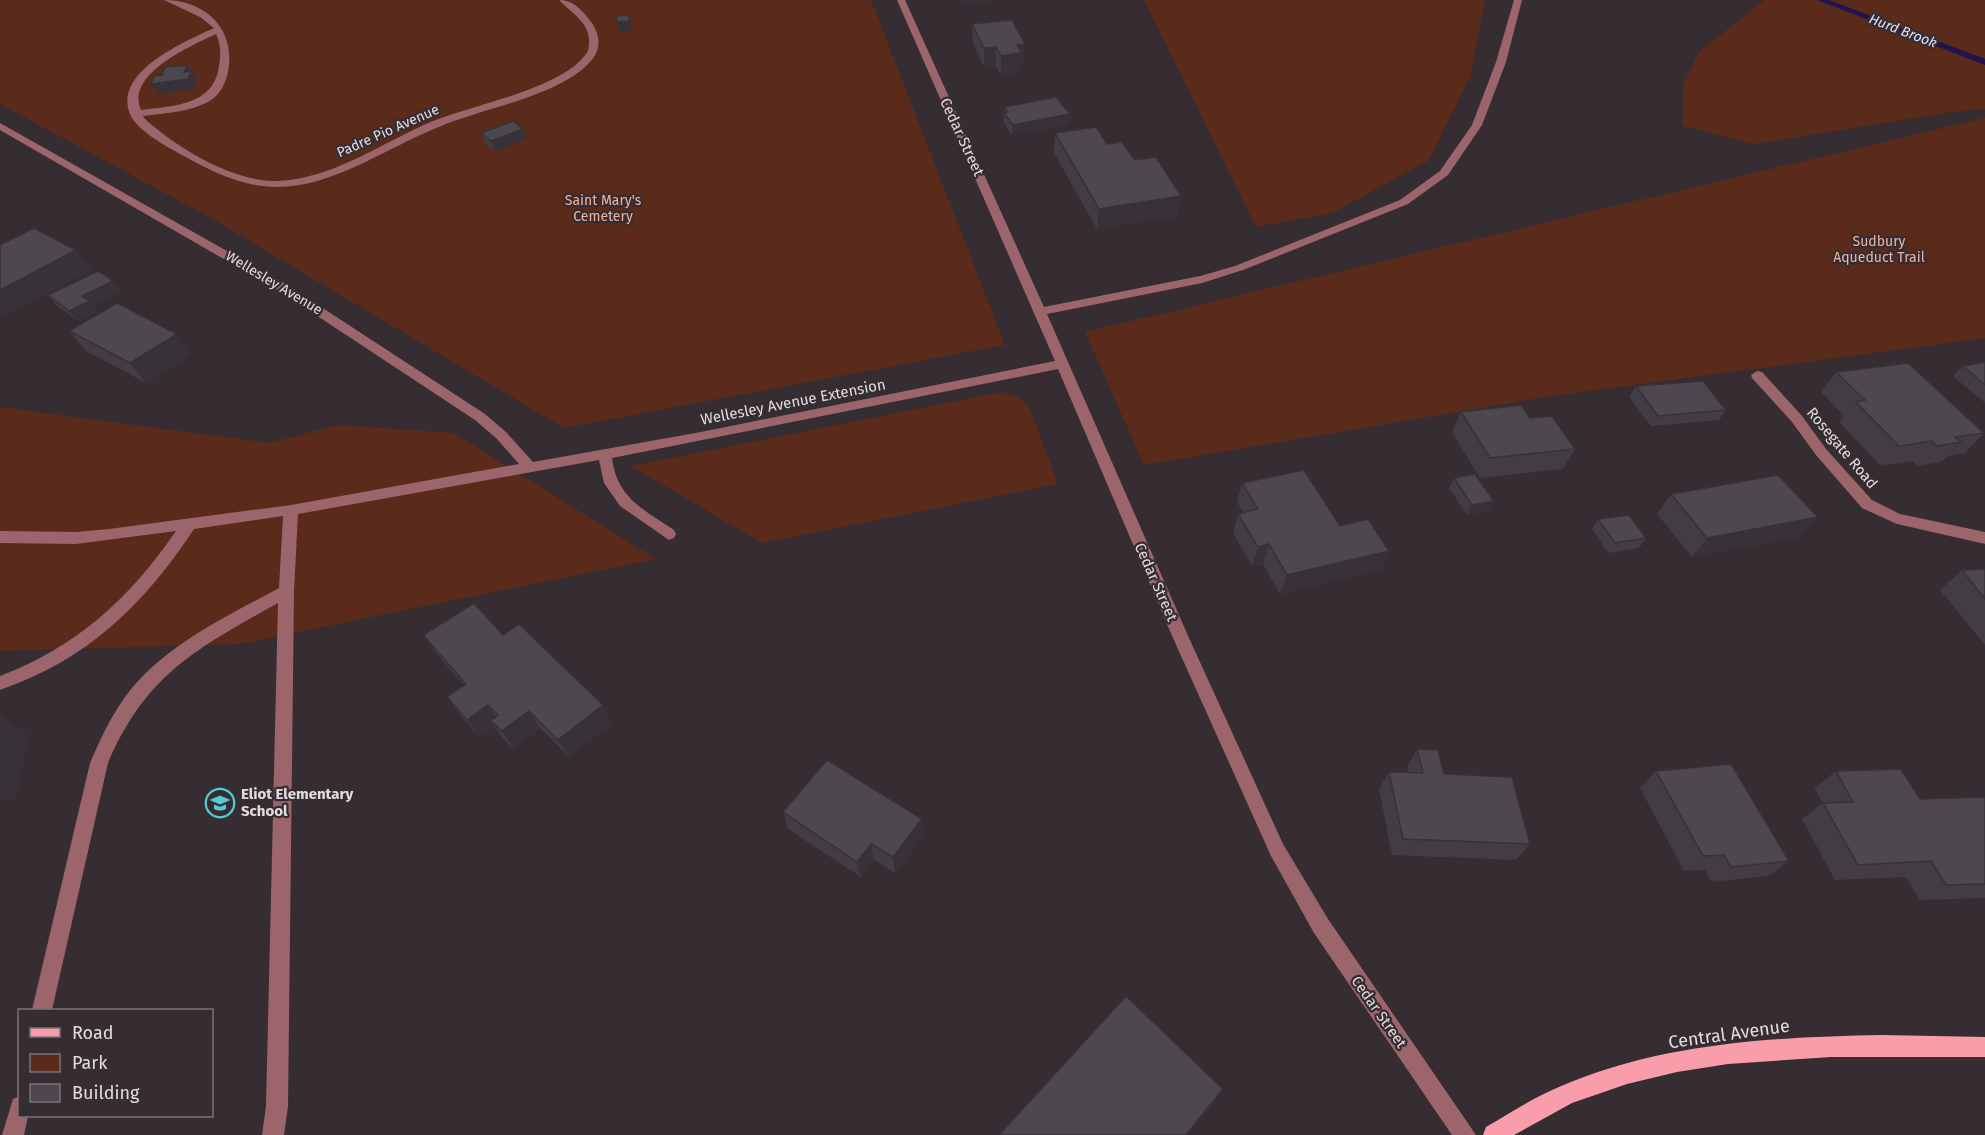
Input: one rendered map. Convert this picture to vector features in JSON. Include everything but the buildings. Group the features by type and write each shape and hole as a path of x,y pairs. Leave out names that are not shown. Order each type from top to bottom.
{"main road":[{"name":"Central Avenue","path":"1494,1135 1552,1101 1577,1090 1630,1074 1699,1059 1743,1052 1804,1047 1985,1047"}],"street":[{"path":"168,0 212,21 219,29 225,57 218,89 205,99 196,102 135,114 130,103 139,81 150,67 219,29"},
{"path":"178,4 187,0"},
{"name":"Padre Pio Avenue","path":"135,114 159,138 231,175 258,183 274,184 310,178 363,158 436,123 541,87 573,72 593,52 594,38 584,16 563,0"},
{"name":"Cedar Street","path":"901,0 1254,802 1292,880 1360,985 1465,1135"},
{"path":"1040,312 1202,279 1248,264 1404,202 1444,173 1477,125 1500,62 1518,0"},
{"name":"Wellesley Avenue","path":"0,126 212,246 328,316 480,417 501,435 529,467"},
{"name":"Wellesley Avenue Extension","path":"0,537 76,538 188,526 291,510 605,455 1062,364"},
{"name":"Rosegate Road","path":"1756,375 1797,419 1821,452 1867,504 1897,519 1985,538"},
{"path":"605,455 610,485 617,495 669,534"},
{"path":"273,1135 277,1106 286,591 291,510"},
{"path":"0,683 67,652 108,623 160,567 188,526"},
{"path":"42,1009 99,764 119,716 136,694 174,658 286,591"},
{"path":"13,1135 18,1114"}],"green space":[{"name":"Saint Mary's Cemetery","path":"0,0 871,0 1005,345 564,428 211,218 0,104"},
{"path":"1144,0 1485,0 1470,77 1429,160 1332,213 1256,227"},
{"path":"1764,0 1985,0 1985,109 1952,112 1755,144 1683,126 1683,85 1699,52"},
{"name":"Sudbury Aqueduct Trail","path":"1985,118 1985,338 1551,396 1144,465 1085,332"},
{"path":"1001,392 1017,397 1030,409 1058,484 762,543 631,466"},
{"path":"0,407 269,443 338,425 454,433 656,559 239,644 0,651"}],"waterway":[{"name":"Hurd Brook","path":"1821,0 1985,62"}],"place":[{"name":"Eliot Elementary School","path":"220,803"}]}
